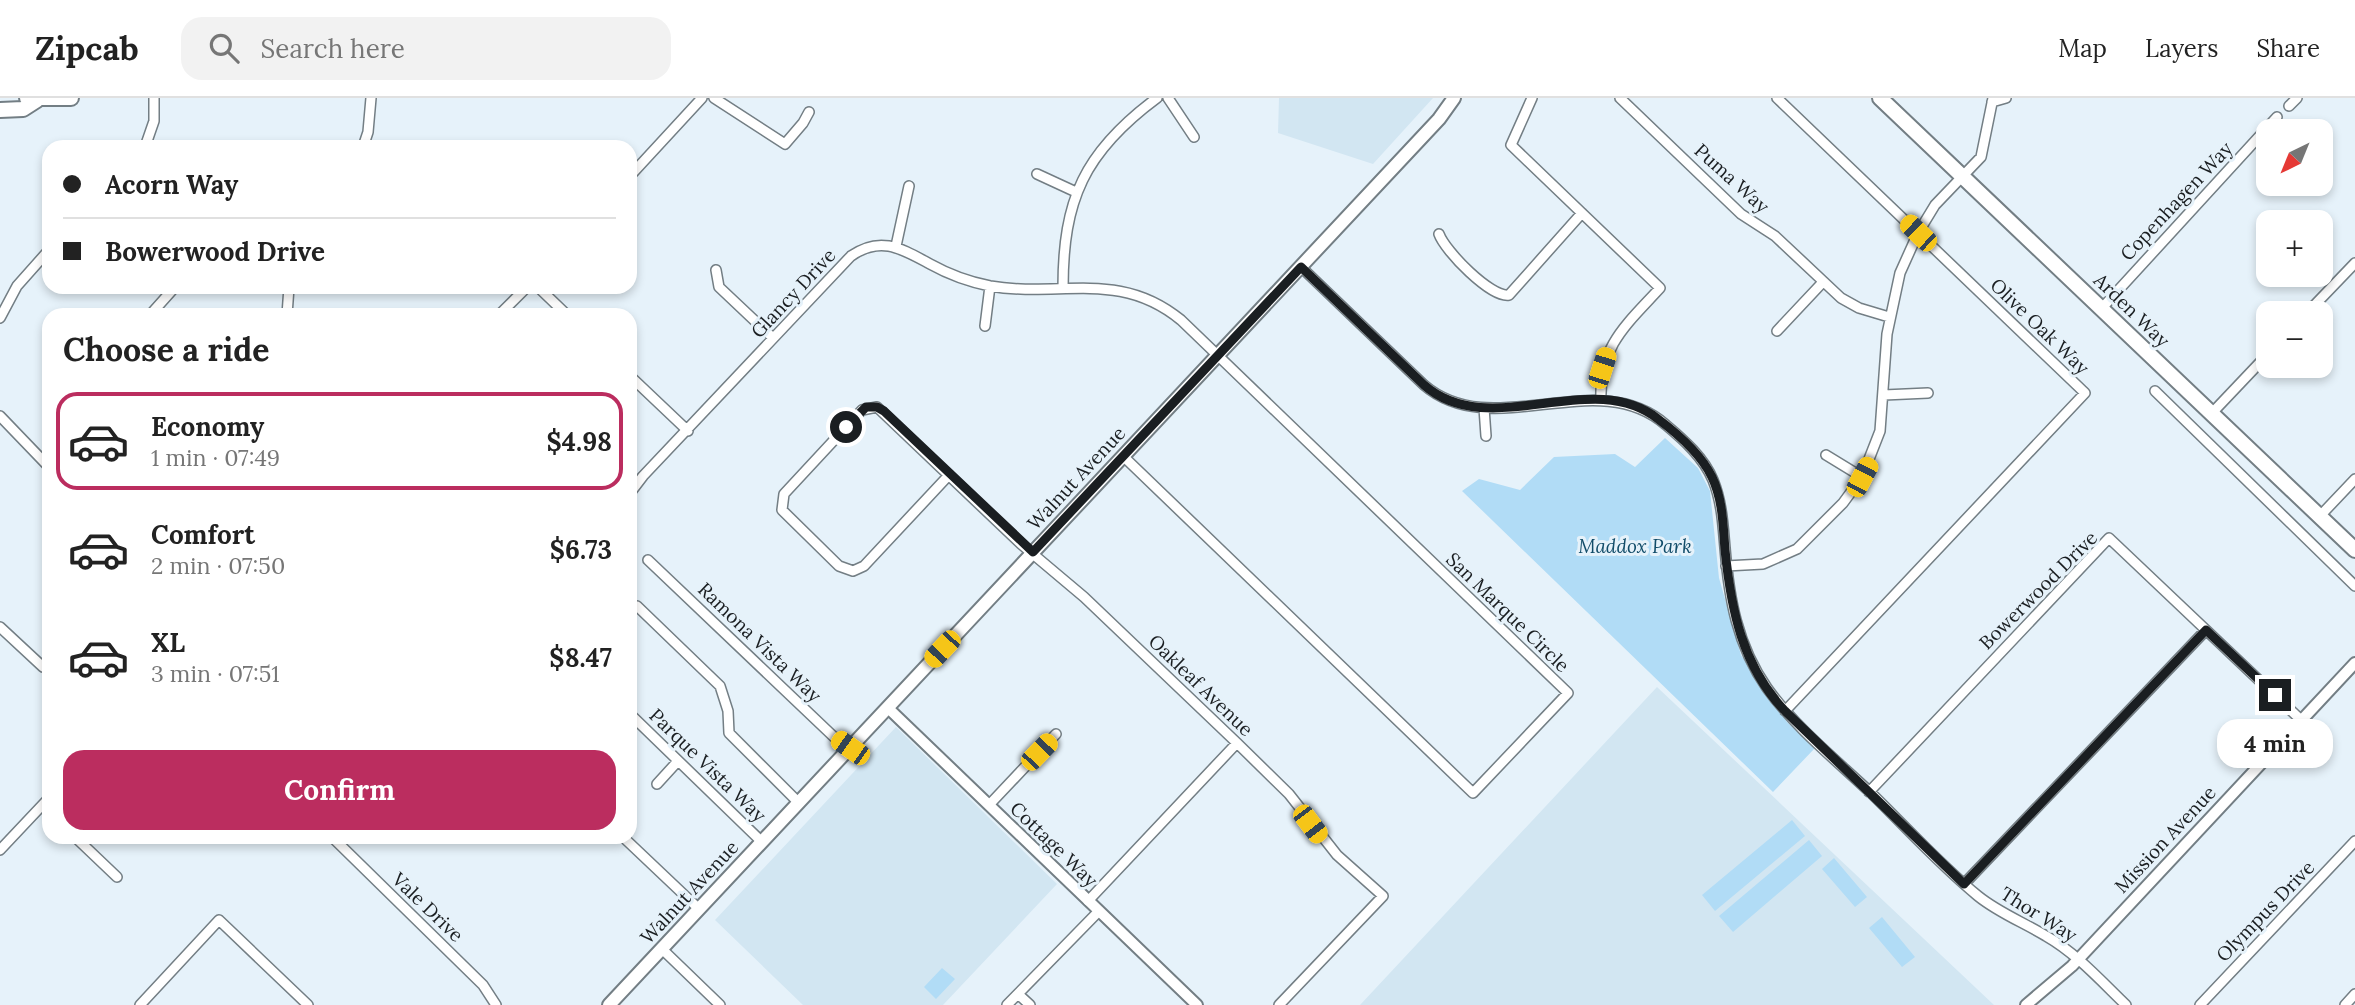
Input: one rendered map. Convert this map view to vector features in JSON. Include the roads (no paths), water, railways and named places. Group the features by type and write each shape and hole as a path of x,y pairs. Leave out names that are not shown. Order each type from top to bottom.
{"main road":[{"path":"0,102 71,98"},
{"name":"Walnut Avenue","path":"609,1005 1439,119 1454,98"},
{"name":"Arden Way","path":"1881,98 2355,550"},
{"path":"0,110 23,109 32,99"}],"street":[{"path":"147,140 154,121 154,98"},
{"path":"365,140 371,118 371,98"},
{"path":"637,168 702,98"},
{"path":"715,98 785,144 803,124 808,112"},
{"path":"1063,288 1065,227 1076,192 1106,147 1157,98"},
{"path":"1168,98 1194,137"},
{"path":"1532,98 1511,145 1660,288 1614,340 1602,368 1601,400"},
{"name":"Puma Way","path":"1620,98 1741,214 1775,236 1841,298 1859,308 1889,317"},
{"name":"Olive Oak Way","path":"1777,98 2085,393 1785,711"},
{"path":"1726,566 1763,564 1797,549 1843,503 1862,477 1876,447 1884,395 1889,317 1900,273 1918,233 1935,205 1981,157 1993,100 2006,98"},
{"path":"2289,106 2297,98"},
{"name":"Copenhagen Way","path":"2102,308 2277,117"},
{"path":"1037,174 1076,192"},
{"path":"909,186 896,246 949,273 990,285 1117,289 1152,300 1181,320 1218,355"},
{"path":"1439,234 1449,251 1481,281 1497,294 1509,295 1582,214"},
{"name":"Glancy Drive","path":"637,484 851,256 876,245 896,246"},
{"path":"0,318 17,286 42,258"},
{"path":"2318,301 2355,262"},
{"name":"Thor Way","path":"1301,267 1430,390 1456,404 1484,408 1601,400 1623,402 1647,411 1699,457 1713,479 1720,503 1732,607 1743,644 1765,685 1785,711 1964,884 1998,911 2046,935 2077,959 2126,1005"},
{"path":"716,270 719,287 774,338"},
{"path":"1777,331 1823,282"},
{"path":"985,326 990,285"},
{"path":"156,308 169,294"},
{"path":"506,308 520,294"},
{"path":"545,294 560,308"},
{"name":"San Marque Circle","path":"1123,456 1474,793 1567,693 1218,355"},
{"path":"2212,413 2256,367"},
{"path":"637,383 688,431"},
{"path":"2155,391 2355,586"},
{"path":"1884,395 1928,393"},
{"name":"Oakleaf Avenue","path":"949,475 861,568 853,571 839,566 786,516 782,500 784,494 862,410 873,407 884,411 1289,794 1337,855 1383,896 1279,1005"},
{"path":"1484,408 1486,436"},
{"path":"0,416 42,460"},
{"path":"1826,455 1862,477"},
{"path":"2320,516 2355,479"},
{"name":"Bowerwood Drive","path":"1869,792 2109,538 2301,720"},
{"name":"Ramona Vista Way","path":"649,559 834,737 850,748"},
{"path":"637,606 720,686 728,711 729,733 799,803"},
{"path":"0,627 42,666"},
{"path":"1964,884 2206,630"},
{"name":"Mission Avenue","path":"2026,1005 2077,959 2355,663"},
{"name":"Cottage Way","path":"888,708 1197,1005"},
{"name":"Parque Vista Way","path":"637,721 762,842"},
{"path":"989,805 1056,734"},
{"path":"1088,901 1237,743"},
{"path":"657,784 678,761"},
{"path":"0,850 41,806"},
{"name":"Olympus Drive","path":"2200,1005 2355,841"},
{"path":"82,844 117,877"},
{"name":"Vale Drive","path":"339,844 483,985 496,1005"},
{"path":"630,844 699,909"},
{"path":"1007,1005 1099,911"},
{"path":"140,1005 219,920 308,1005"},
{"path":"662,949 720,1005"},
{"path":"1018,994 1030,1005"},
{"path":"2345,1005 2355,994"}],"park label":[{"name":"Maddox Park","path":"1635,546"}]}
